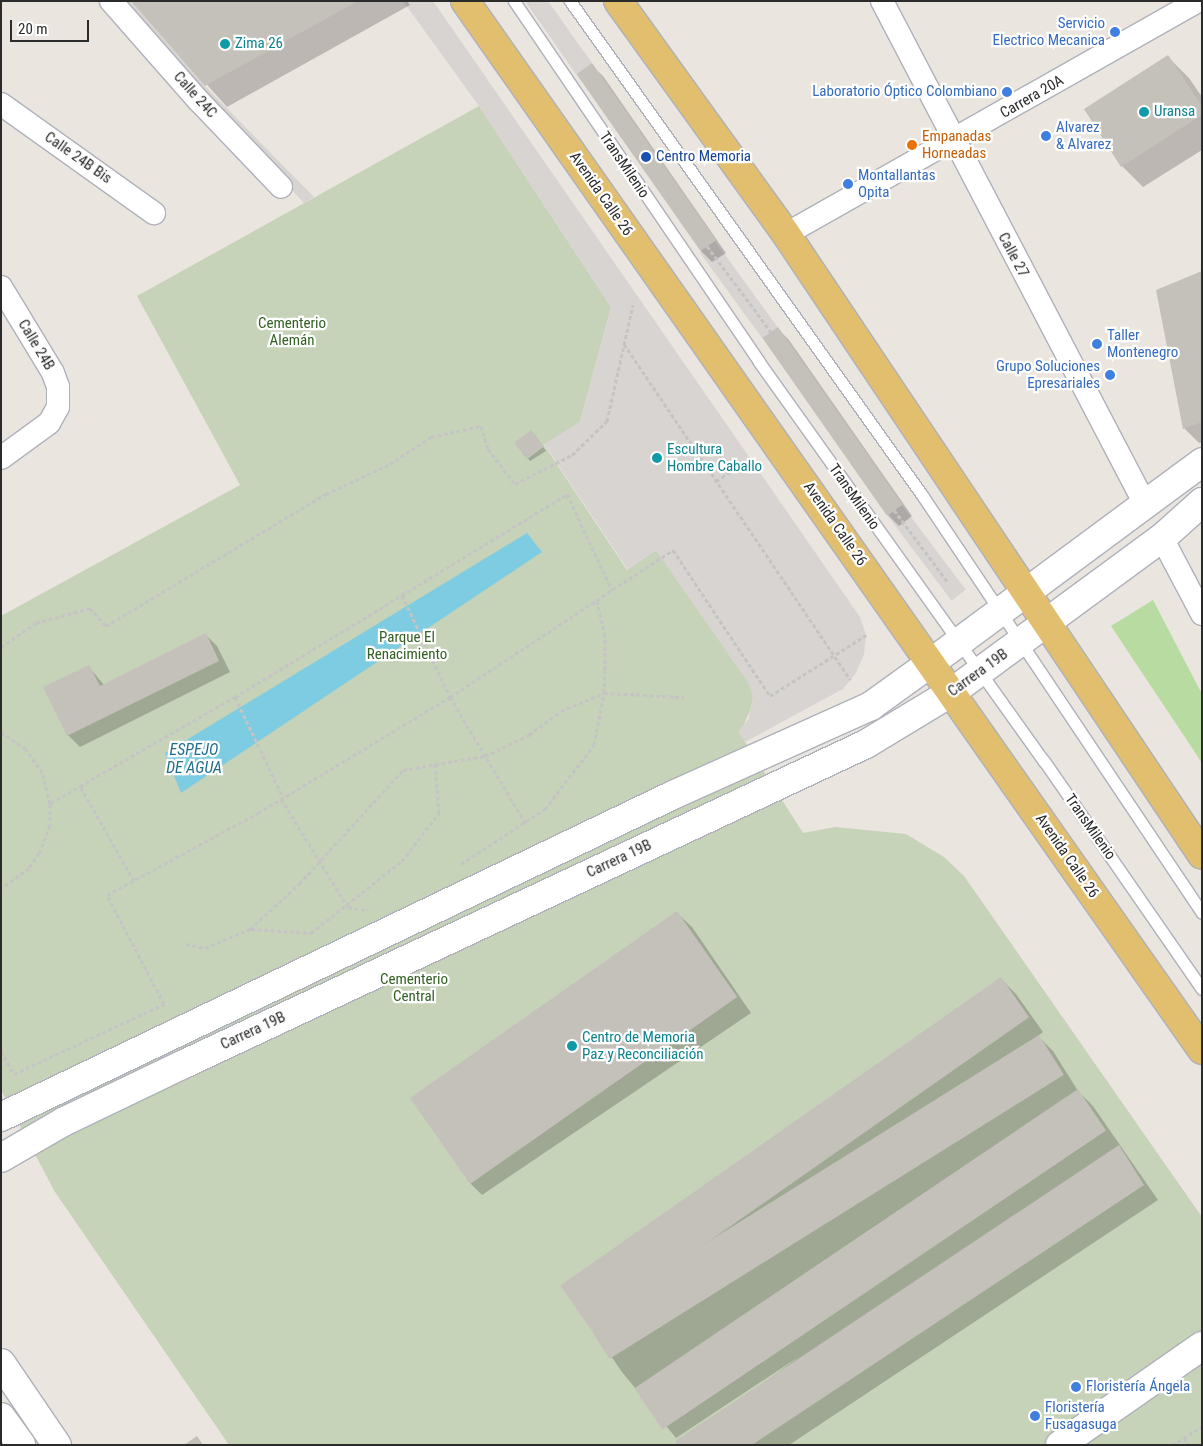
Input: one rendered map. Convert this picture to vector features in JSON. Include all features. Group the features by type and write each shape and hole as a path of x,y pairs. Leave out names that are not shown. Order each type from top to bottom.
{"main road":[{"name":"Avenida Calle 26","path":"465,1 932,662 1202,1050"},
{"path":"618,1 786,234 1028,592 1202,855"}],"street":[{"name":"Calle 24C","path":"111,1 198,100 281,187"},
{"name":"Calle 27","path":"882,1 954,142 1146,506"},
{"name":"Carrera 20A","path":"786,234 954,142 1198,1"},
{"name":"Calle 24B Bis","path":"1,104 154,212"},
{"name":"Calle 24B","path":"1,287 53,372 58,388 58,407 49,422 1,458"},
{"path":"1,1117 672,795 871,706 1146,506 1202,462"},
{"name":"Carrera 19B","path":"1,1158 63,1122 182,1065 866,744 952,692 980,672 1162,538 1202,502"},
{"path":"1162,538 1202,614"},
{"path":"1060,1445 1202,1346"},
{"path":"1,1363 57,1445"},
{"path":"1,1417 21,1445"}],"lane":[{"name":"TransMilenio","path":"514,1 759,362 959,642 1202,989"},
{"path":"570,1 809,332 1002,612 1202,913"}],"path":[{"path":"707,246 771,332"},
{"path":"1,647 36,623 90,608 106,626 326,494 390,464 432,437 481,426 488,449 516,484 572,455 607,421 633,306"},
{"path":"624,344 851,680"},
{"path":"716,481 743,464"},
{"path":"50,804 235,696 567,494 612,590"},
{"path":"894,510 948,581 955,576"},
{"path":"1,1051 14,1074 164,1004 107,895 282,798 450,696 673,550 770,696 866,635"},
{"path":"402,595 450,696 526,824"},
{"path":"454,868 526,824 545,809 594,745 604,693 605,636 597,601"},
{"path":"186,944 205,948 250,929 320,860 403,770 435,762 457,763 485,756 529,735 561,712 604,693 684,696"},
{"path":"235,696 282,798 348,906 367,910 376,906"},
{"path":"1,732 24,748 43,774 50,804 50,824 40,853 29,868 1,888"},
{"path":"250,929 311,933 348,906 402,861 439,813 435,762"},
{"path":"80,786 134,881"},
{"path":"1172,1445 1202,1426"},
{"path":"1184,1438 1188,1445"}],"green space":[{"name":"Cementerio Central","path":"479,106 611,307 580,422 544,445 627,570 656,550 750,684 753,697 751,708 740,734 803,833 835,827 906,834 944,857 964,876 1202,1217 1202,1445 229,1445 55,1192 1,1090 1,616 240,485 137,296"},
{"path":"1153,600 1202,694 1202,763 1111,626"}],"shaded area":[{"path":"119,1 131,1 205,86 314,197 304,203"},
{"path":"403,1 433,1 860,617 866,635 864,654 856,673 843,689 745,742 738,731 748,720 751,708 753,697 749,684 656,550 628,570 544,444 580,422 611,307 479,106"},
{"path":"525,1 548,1 592,63 576,74"},
{"path":"715,241 778,328 763,339 700,252"},
{"path":"902,505 966,590 951,600 888,516"}],"water":[{"name":"ESPEJO DE AGUA","path":"527,533 542,552 181,793 165,753"}],"building":[{"name":"Zima 26","path":"131,1 358,1 205,86"},
{"name":"Uransa","path":"1168,55 1202,106 1202,115 1121,167 1084,109"},
{"name":"Centro Memoria","path":"592,63 716,240 700,251 576,74"},
{"path":"1202,271 1202,422 1183,429 1156,290"},
{"path":"778,327 902,505 887,516 762,338"},
{"path":"531,430 544,447 527,459 514,443"},
{"path":"206,633 219,661 67,736 43,687 89,665 100,686"},
{"name":"Centro de Memoria Paz y Reconciliación","path":"677,911 737,997 470,1184 410,1098"},
{"path":"1001,977 1029,1017 588,1326 560,1286"},
{"path":"1039,1035 1064,1075 609,1359 584,1319"},
{"path":"1078,1089 1106,1130 662,1430 634,1388"},
{"path":"1119,1145 1144,1185 752,1445 678,1445 675,1441"},
{"path":"197,1436 203,1445 184,1445"}],"place":[{"name":"Servicio Electrico Mecanica","path":"1115,32"},
{"name":"Zima 26","path":"225,44"},
{"name":"Laboratorio Óptico Colombiano","path":"1007,92"},
{"name":"Uransa","path":"1144,112"},
{"name":"Alvarez & Alvarez","path":"1046,136"},
{"name":"Empanadas Horneadas","path":"912,145"},
{"name":"Centro Memoria","path":"646,157"},
{"name":"Montallantas Opita","path":"848,184"},
{"name":"Taller Montenegro","path":"1097,344"},
{"name":"Grupo Soluciones Epresariales","path":"1110,375"},
{"name":"Escultura Hombre Caballo","path":"657,458"},
{"name":"Centro de Memoria Paz y Reconciliación","path":"572,1046"},
{"name":"Floristería Ángela","path":"1076,1387"},
{"name":"Floristería Fusagasuga","path":"1035,1416"}],"park label":[{"name":"Cementerio Alemán","path":"292,332"},
{"name":"Parque El Renacimiento","path":"407,646"}]}
